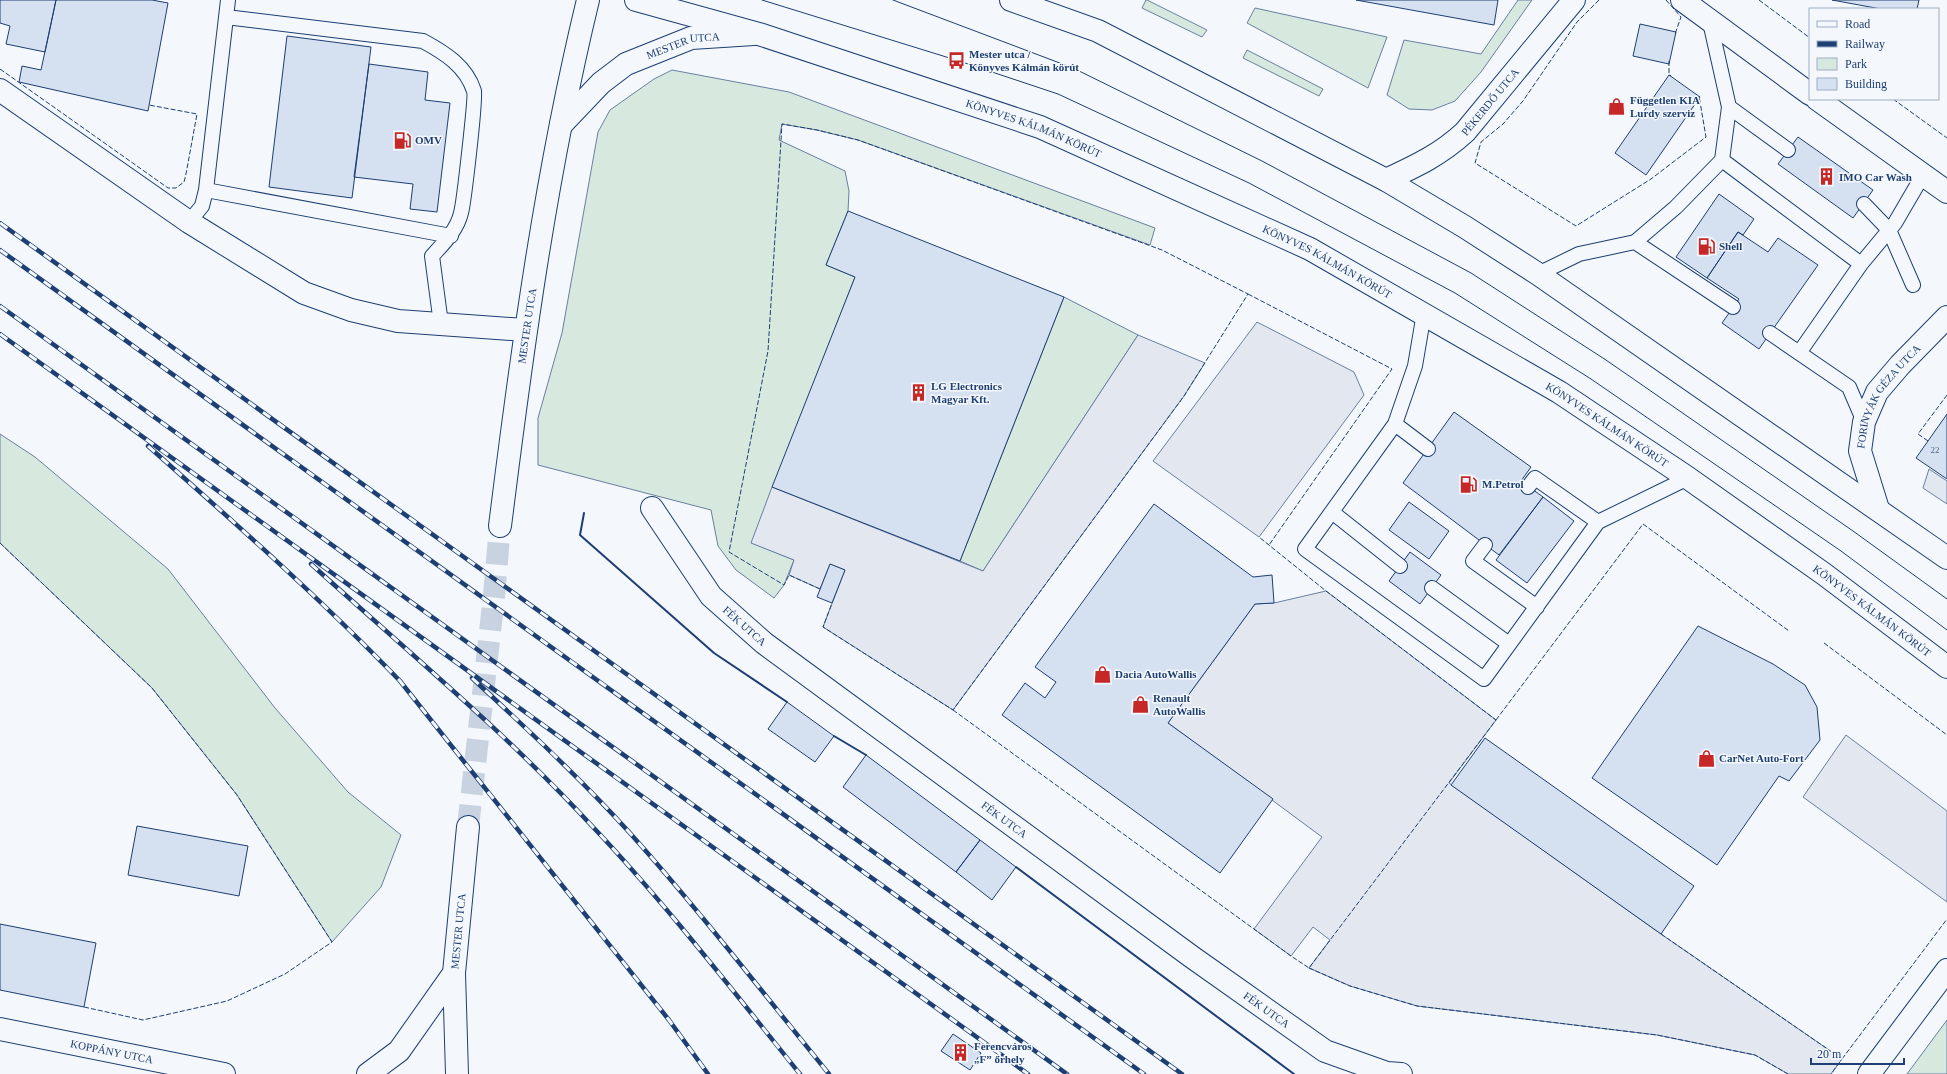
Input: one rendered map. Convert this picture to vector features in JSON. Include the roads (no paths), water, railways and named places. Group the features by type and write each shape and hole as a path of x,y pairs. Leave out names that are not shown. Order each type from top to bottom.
{"street":[{"name":"MESTER UTCA","path":"500,526 525,330 562,125 588,0"},
{"name":"KÖNYVES KÁLMÁN KÖRÚT","path":"636,0 759,34 1040,127 1310,249 1424,313 1559,392 1688,478 1824,574 1947,667"},
{"path":"1011,0 1098,31 1386,180 1465,227 1538,274 1947,558"},
{"name":"PÉKERDŐ UTCA","path":"1386,180 1430,160 1448,148 1465,132 1574,0"},
{"path":"1682,0 1809,93"},
{"name":"MESTER UTCA","path":"562,125 601,83 626,64 691,38 759,34"},
{"path":"0,90 189,222 304,293 351,310 398,321 525,330"},
{"path":"1818,100 1947,192"},
{"name":"FORINYÁK GÉZA UTCA","path":"1878,509 1860,451 1864,422 1877,392 1900,365 1947,317"},
{"name":"FÉK UTCA","path":"652,508 711,596 764,643 1192,957 1325,1051 1387,1073 1401,1074"},
{"name":"MESTER UTCA","path":"368,1074 399,1051 454,974 468,827"},
{"path":"1869,1074 1947,970"},
{"path":"454,974 457,1074"},
{"name":"KOPPÁNY UTCA","path":"0,1029 224,1074"}],"lane":[{"path":"189,222 202,206 206,190 228,0"},
{"path":"226,17 423,41 447,54 464,71 475,92 461,213 451,236 432,256 441,324"},
{"path":"1538,274 1579,254 1636,242 1676,207 1722,160 1729,107 1710,22"},
{"path":"1729,107 1788,150"},
{"path":"1722,160 1861,264"},
{"path":"1799,353 1861,264 1895,223 1923,175"},
{"path":"206,190 451,236"},
{"path":"1864,204 1889,230 1913,285"},
{"path":"1636,242 1733,307"},
{"path":"1424,313 1415,366 1395,424 1305,549 1484,679 1598,522 1688,478"},
{"path":"1770,333 1849,387 1864,422"},
{"path":"1395,424 1428,448"},
{"path":"1528,487 1535,478 1598,522"},
{"path":"1332,512 1400,566"},
{"path":"1486,545 1473,561 1536,607"},
{"path":"1432,588 1509,644"}],"tunnel":[{"path":"468,827 494,596 500,526"}],"tram line":[{"path":"762,0 956,60 1058,94 1249,183 1455,293 1591,379 1841,551 1947,630"},
{"path":"893,0 1073,68 1262,161 1471,273 1606,360 1853,531 1947,599"}],"railway":[{"path":"0,223 1182,1074"},
{"path":"0,250 1144,1074"},
{"path":"0,306 1067,1074"},
{"path":"0,334 1028,1074"},
{"path":"148,446 308,590 400,681 669,1020 708,1074"},
{"path":"311,564 490,724 559,791 646,886 724,979 800,1074"},
{"path":"472,678 572,773 629,832 706,921 829,1074"}],"place":[{"name":"Mester utca / Könyves Kálmán körút","path":"956,60"},
{"name":"Független KIA Lurdy szerviz","path":"1617,106"},
{"name":"OMV","path":"402,140"},
{"name":"IMO Car Wash","path":"1826,177"},
{"name":"Shell","path":"1706,246"},
{"name":"LG Electronics Magyar Kft.","path":"918,392"},
{"name":"M.Petrol","path":"1469,484"},
{"name":"Dacia AutoWallis","path":"1102,674"},
{"name":"Renault AutoWallis","path":"1140,704"},
{"name":"CarNet Auto-Fort","path":"1706,758"},
{"name":"Ferencváros „F” őrhely","path":"961,1052"}]}
